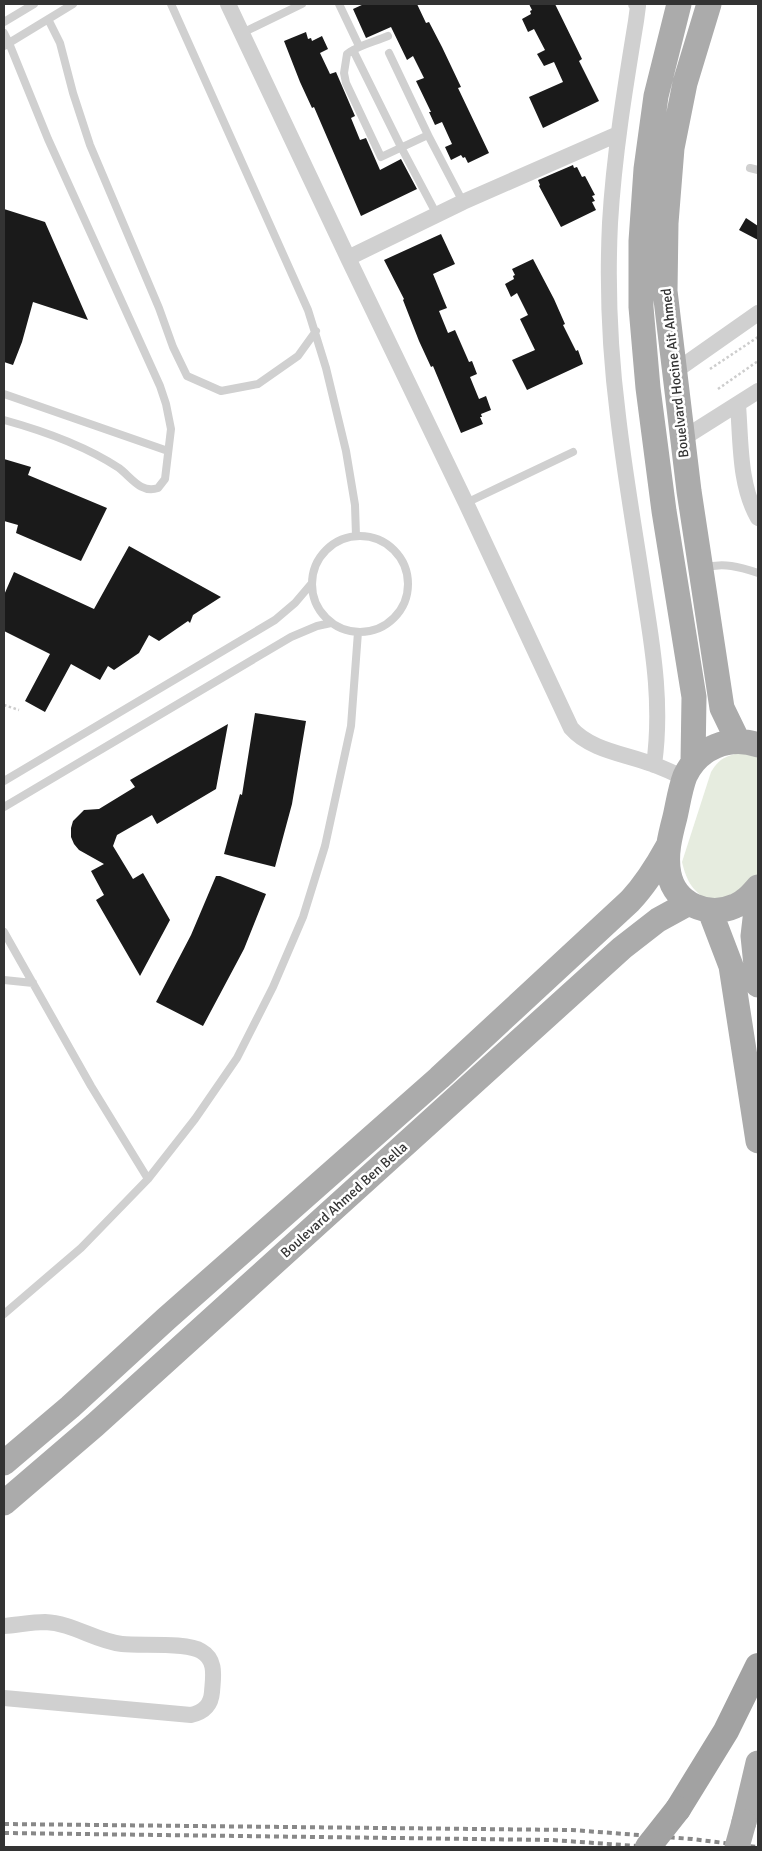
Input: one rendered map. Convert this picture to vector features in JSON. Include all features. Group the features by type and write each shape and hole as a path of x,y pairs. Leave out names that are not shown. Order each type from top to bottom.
{"highway":[{"path":"648,1847 678,1809 726,1731 758,1666"}],"main road":[{"path":"679,4 656,96 646,169 641,241 641,307 648,388 664,511 694,697 689,770 668,846 667,864 669,877 676,890 699,907 731,966 758,1141"},
{"name":"Bouelvard Hocine Ait Ahmed","path":"709,4 685,83 672,148 666,222 665,291 682,439 722,708 751,741"},
{"path":"689,770 708,750 724,743 751,741"},
{"name":"Boulevard Ahmed Ben Bella","path":"4,1463 70,1407 166,1319 439,1078 552,973 643,887 668,846"},
{"name":"Boulevard Ahmed Ben Bella","path":"4,1503 95,1425 622,948 658,920 699,907 735,906 748,898 758,887"},
{"path":"758,893 753,936 758,985"},
{"path":"754,1847 751,1828 758,1764"},
{"path":"737,1847 751,1828"}],"street":[{"path":"228,4 571,728 579,737 591,743 654,764 689,770"},
{"path":"636,4 638,6 636,21 618,134 610,224 610,322 618,415 658,695 658,736 654,764"},
{"path":"348,258 463,202 618,134"},
{"path":"674,372 758,314"},
{"path":"682,439 758,391"},
{"path":"738,405 745,486 751,505 758,518"},
{"path":"4,1626 35,1622 55,1623 75,1628 111,1642 195,1648 207,1655 213,1667 212,1698 201,1712 191,1715 4,1698"}],"lane":[{"path":"4,22 34,4"},
{"path":"6,44 73,4"},
{"path":"171,4 299,286 316,332 346,451 355,505 356,536"},
{"path":"242,33 302,4"},
{"path":"339,4 356,48 401,147 437,215"},
{"path":"48,19 63,51 73,93 90,145 159,308 173,347 187,376 221,391 258,384 298,356 316,332"},
{"path":"4,33 6,44 160,386 170,419 171,437 165,479 162,484 152,490 141,488 118,468 88,450 40,431 4,420"},
{"path":"388,36 356,48 347,54 344,73 346,83 381,157 428,135"},
{"path":"389,53 428,135 463,202"},
{"path":"750,168 758,170"},
{"path":"4,394 168,451"},
{"path":"466,503 573,452"},
{"path":"356,536 376,539 392,548 404,564 408,583 404,602 394,618 377,628 358,632 331,623 315,601 312,583 316,565 325,551 340,540 356,536"},
{"path":"701,569 712,566 731,565 758,573"},
{"path":"4,781 275,620 295,603 312,583"},
{"path":"4,807 291,637 317,626 331,623"},
{"path":"4,1314 82,1248 148,1179 195,1119 237,1058 273,987 303,917 325,846 351,726 358,632"},
{"path":"4,932 91,1086 148,1179"},
{"path":"4,980 33,983"}],"path":[{"path":"710,370 758,337"},
{"path":"718,389 758,361"},
{"path":"4,705 19,710"}],"shaded area":[{"path":"740,753 758,756 758,880 754,887 710,902 692,886 686,876 682,862 711,772 723,759"}],"building":[{"path":"364,4 417,4 426,23 429,22 442,47 461,87 458,88 489,153 468,163 465,157 463,158 461,155 451,160 445,147 452,144 442,122 435,125 429,112 431,112 416,81 424,78 413,56 407,60 391,27 366,38 353,9"},
{"path":"529,4 555,4 582,59 579,61 599,101 543,128 529,97 563,82 554,62 544,66 537,54 545,50 534,29 528,32 522,19 531,14 530,11 532,10"},
{"path":"306,32 308,39 311,38 312,41 322,36 328,49 320,53 330,74 336,72 355,116 351,118 360,140 366,138 380,170 401,159 417,189 361,216 314,107 312,108 300,82 284,41"},
{"path":"573,165 574,168 577,167 582,177 585,176 595,195 592,196 595,201 592,202 596,210 561,227 539,186 538,180"},
{"path":"4,209 45,222 88,320 33,302 22,342 13,365 4,362"},
{"path":"746,218 758,226 758,240 739,230"},
{"path":"441,234 455,264 433,274 447,308 439,311 448,333 455,330 469,362 472,361 477,374 470,377 479,399 486,396 491,410 481,414 482,417 480,417 483,424 461,433 433,366 431,367 419,341 404,299 384,260"},
{"path":"533,259 554,299 565,324 563,325 576,351 578,350 583,364 527,390 512,360 535,350 520,319 528,315 517,293 511,297 505,284 514,279 513,276 515,275 512,269"},
{"path":"4,459 31,467 28,475 107,508 81,561 16,533 18,525 4,521"},
{"path":"129,546 221,597 193,615 190,623 188,621 159,641 149,635 139,653 114,670 108,666 100,680 71,664 45,712 25,701 50,654 4,631 4,595 14,572 94,609"},
{"path":"255,713 306,721 292,804 275,867 224,854 240,794 242,795"},
{"path":"228,724 216,789 157,824 152,815 117,835 113,846 133,879 143,873 170,920 140,976 96,900 104,895 91,871 104,864 79,850 74,844 71,837 73,821 84,810 99,809 135,787 130,780"},
{"path":"216,876 266,894 244,949 203,1026 156,1002 191,935"}],"railway":[{"path":"4,1824 572,1830 692,1839 757,1847"},
{"path":"4,1833 552,1840 651,1847"}]}
